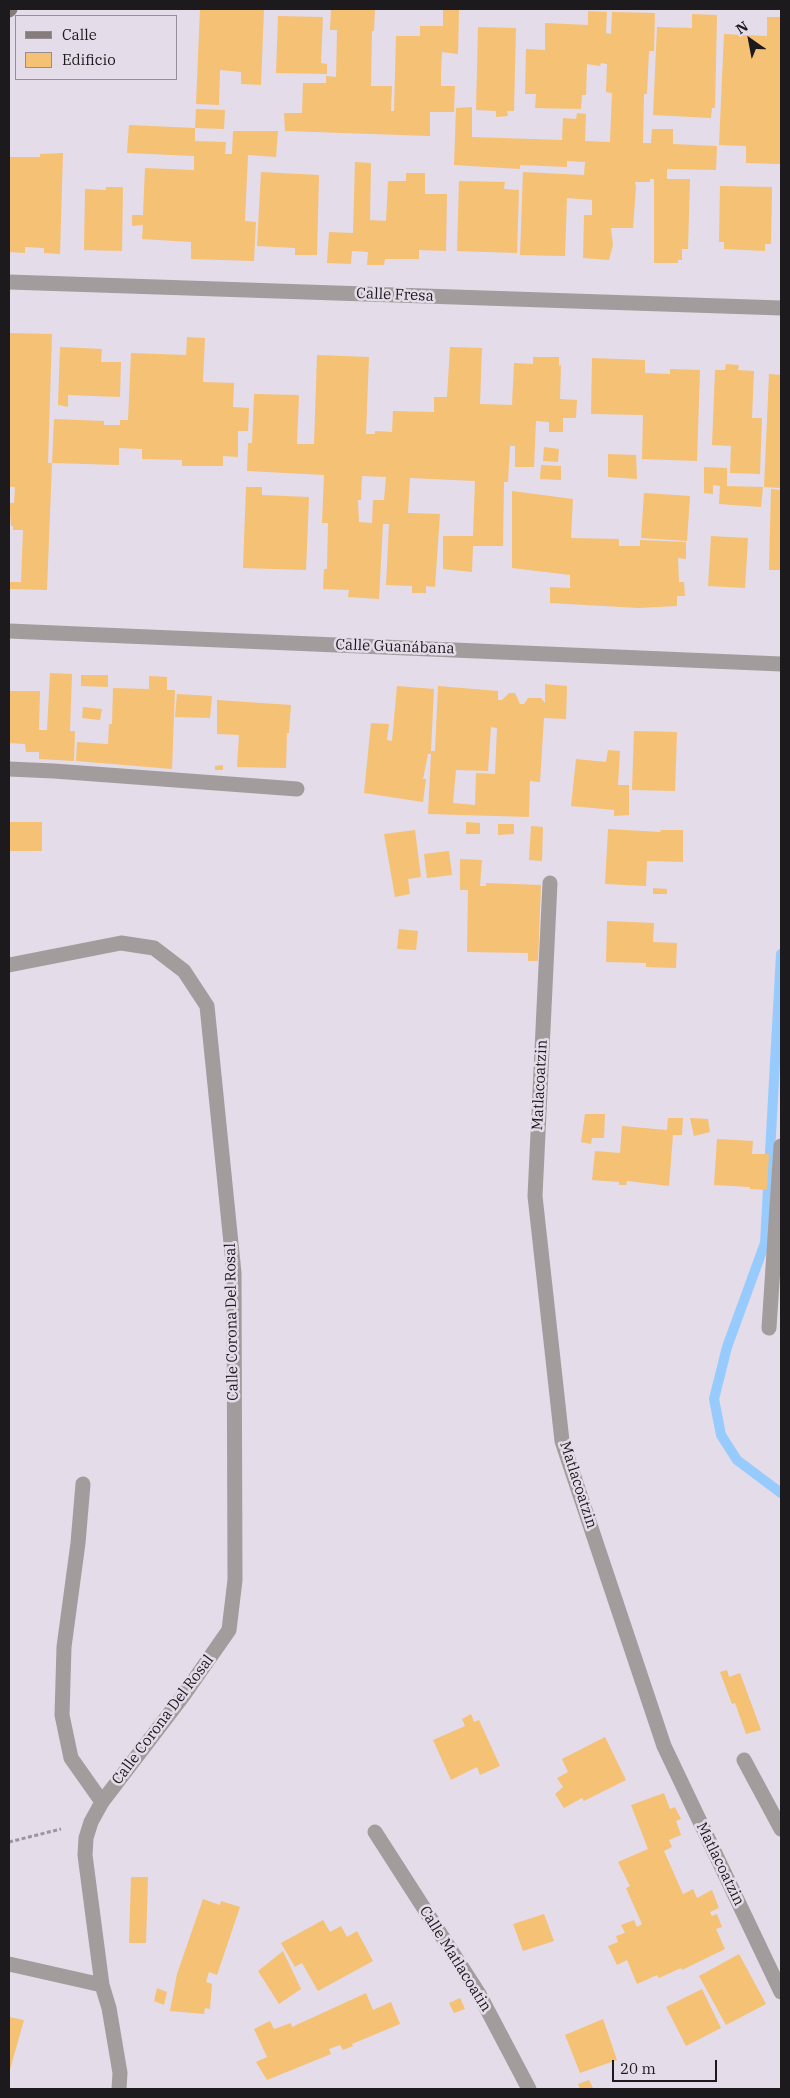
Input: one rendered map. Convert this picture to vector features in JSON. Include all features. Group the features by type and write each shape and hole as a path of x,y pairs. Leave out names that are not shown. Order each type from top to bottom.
{"street":[{"name":"Calle Fresa","path":"9,282 781,308"},
{"name":"Calle Guanábana","path":"9,632 781,664"},
{"path":"9,769 297,789"},
{"name":"Matlacoatzin","path":"550,883 535,1196 562,1441 664,1746 781,1992"},
{"name":"Calle Corona Del Rosal","path":"9,964 121,942 154,948 184,971 207,1006 234,1273 234,1580 229,1630 183,1696 102,1802 91,1822 86,1838 86,1855 102,1985 109,2008 120,2074 119,2089"},
{"path":"770,1328 781,1146"},
{"path":"83,1484 78,1543 64,1647 62,1715 71,1758 102,1802"},
{"path":"744,1760 781,1829"},
{"name":"Calle Matlacoatin","path":"375,1832 479,1994 529,2089"},
{"path":"9,1964 102,1985"}],"path":[{"path":"9,1842 91,1822"}],"building":[{"path":"200,9 264,9 261,85 241,84 241,72 220,70 219,105 196,104"},
{"path":"331,9 375,9 374,31 372,31 371,86 392,86 391,111 394,111 396,36 420,36 420,26 443,26 443,10 459,10 458,54 442,52 441,86 455,86 454,112 430,112 430,136 285,131 284,113 302,113 303,83 326,83 326,76 336,77 337,30 330,30"},
{"path":"588,11 607,12 606,33 611,34 612,12 655,13 654,51 649,51 647,94 644,94 643,143 651,143 652,129 673,129 673,144 717,146 716,170 667,169 667,179 690,179 688,249 682,249 682,260 678,260 678,263 654,263 654,179 650,179 650,182 635,182 633,228 611,228 613,245 609,260 583,258 584,215 592,215 592,200 567,198 565,256 520,255 523,172 584,175 585,162 567,161 567,167 520,165 520,169 454,165 456,108 472,107 472,137 562,140 563,118 576,119 577,113 586,114 585,141 610,142 612,93 606,92 607,64 601,63 600,66 587,64 586,95 582,95 581,109 535,108 536,94 525,94 526,49 545,50 545,23 588,25"},
{"path":"692,14 717,15 715,108 712,108 711,118 653,115 657,27 692,28"},
{"path":"278,16 323,17 321,63 327,64 327,74 276,73"},
{"path":"767,17 781,17 780,164 746,163 746,146 719,145 724,34 767,36"},
{"path":"478,27 516,28 514,111 507,111 508,116 496,117 496,111 476,110"},
{"path":"196,109 225,110 224,129 195,128"},
{"path":"129,125 195,128 195,141 226,142 225,154 232,154 233,131 278,131 276,157 248,155 245,221 256,222 254,261 191,259 191,242 142,239 143,225 132,226 132,215 143,215 145,168 194,170 194,156 127,153"},
{"path":"63,153 60,254 44,253 44,248 25,247 25,253 9,252 9,157 40,157 40,154"},
{"path":"355,162 371,163 370,220 386,221 388,181 406,181 406,173 425,173 425,194 447,194 446,251 419,250 419,259 385,259 384,265 367,265 368,252 352,251 351,264 327,263 329,232 353,233"},
{"path":"261,172 319,175 317,255 295,255 295,248 257,246"},
{"path":"459,181 505,182 504,189 519,190 517,253 457,251"},
{"path":"720,186 772,187 771,244 765,244 765,251 724,249 724,242 719,242"},
{"path":"106,187 123,187 122,251 84,250 85,189 106,190"},
{"path":"9,333 52,334 48,463 52,463 47,590 9,589 9,582 21,582 23,530 13,530 9,512 9,503 14,503 15,487 9,487"},
{"path":"187,337 205,338 203,382 234,383 233,407 249,408 248,431 238,431 238,457 223,456 223,466 182,466 182,460 142,459 142,449 119,448 119,465 52,463 54,419 104,421 104,425 120,425 120,420 128,420 131,353 186,355"},
{"path":"60,347 102,349 101,362 121,362 120,397 68,395 68,407 58,405"},
{"path":"450,347 482,348 480,404 512,405 514,363 533,364 533,357 559,357 559,366 561,365 560,399 577,400 576,418 563,418 563,432 549,432 549,422 536,421 534,467 515,467 515,446 510,446 508,482 504,482 503,546 473,546 472,572 443,569 443,536 473,536 475,481 410,478 408,513 440,514 435,587 426,586 426,593 412,593 412,586 386,585 389,524 383,524 379,599 348,597 349,590 323,589 324,569 327,569 328,523 322,523 324,475 247,471 248,443 252,443 254,394 299,395 297,444 314,444 317,355 369,357 366,434 375,434 375,431 392,432 393,411 434,412 434,397 447,397","holes":["362,476 386,477 384,500 373,500 372,523 359,522 358,500 361,500"]},
{"path":"592,358 645,360 645,373 670,374 670,369 700,370 697,461 642,459 643,415 591,414"},
{"path":"726,364 739,365 738,370 754,371 752,418 762,418 760,474 730,473 731,446 712,445 715,370 725,370"},
{"path":"769,374 781,375 781,488 764,487"},
{"path":"544,447 559,449 558,462 543,461"},
{"path":"608,454 636,455 637,479 608,477"},
{"path":"541,465 561,466 561,480 540,479"},
{"path":"704,467 727,468 727,486 763,487 761,507 719,504 720,486 713,485 713,494 704,493"},
{"path":"246,487 262,487 262,495 309,497 306,570 243,568"},
{"path":"771,489 781,490 781,570 769,570"},
{"path":"512,491 573,499 571,538 619,539 619,546 640,546 640,540 686,542 686,559 678,558 679,582 684,582 685,596 677,596 677,606 639,608 550,603 550,587 570,588 570,575 512,568"},
{"path":"644,493 690,496 687,541 641,538"},
{"path":"711,536 748,538 745,588 708,586"},
{"path":"50,673 72,674 70,731 75,731 74,761 39,759 39,752 26,752 25,744 9,743 9,691 40,691 39,730 47,730"},
{"path":"81,675 108,675 108,687 81,686"},
{"path":"149,676 167,677 167,690 175,690 172,769 76,761 77,742 108,744 109,724 112,724 113,688 149,689"},
{"path":"545,684 567,686 566,719 544,718 540,782 530,781 529,817 428,814 431,754 428,754 423,779 426,779 423,802 364,793 371,723 389,724 387,740 392,741 397,686 434,689 431,751 435,751 438,686 498,691 498,700 502,700 509,693 515,693 520,704 524,704 528,698 541,698 545,703","holes":["491,727 497,728 495,774 476,773 475,805 453,803 456,770 488,771"]},
{"path":"177,694 212,696 210,718 175,717"},
{"path":"217,700 291,705 289,733 287,733 286,768 237,767 239,735 217,734"},
{"path":"83,707 102,709 100,720 82,718"},
{"path":"634,731 677,732 675,791 632,790"},
{"path":"608,750 620,751 618,785 629,785 629,815 614,816 614,810 571,806 576,759 606,762"},
{"path":"223,765 223,770 215,770 215,766"},
{"path":"9,822 42,822 42,851 9,851"},
{"path":"466,822 480,823 480,834 466,834"},
{"path":"498,824 514,824 514,834 498,835"},
{"path":"531,826 543,827 542,861 529,860"},
{"path":"608,829 661,832 660,830 683,830 683,862 647,861 646,886 605,884"},
{"path":"415,830 421,877 408,879 410,894 395,897 384,834"},
{"path":"449,851 452,875 427,878 424,854"},
{"path":"460,859 482,860 480,886 486,886 486,883 541,885 538,961 528,961 528,953 467,952 468,890 460,890"},
{"path":"653,888 667,889 667,894 653,894"},
{"path":"607,921 654,923 653,942 677,943 676,968 646,967 646,963 606,962"},
{"path":"399,929 418,931 416,950 397,949"},
{"path":"585,1114 605,1114 604,1138 592,1138 591,1144 581,1142"},
{"path":"668,1118 683,1118 682,1135 673,1135 669,1186 627,1181 626,1185 619,1185 619,1182 592,1180 595,1151 620,1153 622,1126 667,1130"},
{"path":"690,1118 708,1119 710,1132 694,1136"},
{"path":"717,1139 753,1141 752,1154 769,1154 767,1190 714,1185"},
{"path":"727,1670 729,1677 740,1673 761,1730 746,1734 735,1703 732,1704 720,1672"},
{"path":"471,1714 474,1722 479,1720 500,1766 480,1775 477,1767 451,1780 433,1740 465,1726 462,1719"},
{"path":"605,1737 626,1780 584,1801 582,1798 564,1808 555,1794 563,1787 557,1778 568,1772 562,1759"},
{"path":"664,1793 670,1809 675,1807 681,1819 676,1821 681,1835 669,1840 672,1847 664,1851 683,1894 693,1889 697,1898 712,1890 719,1908 710,1912 712,1916 717,1914 722,1927 716,1929 725,1949 682,1970 681,1968 659,1978 657,1975 637,1984 627,1960 617,1965 608,1946 618,1942 616,1936 625,1933 621,1925 634,1920 637,1927 642,1924 626,1888 630,1886 618,1862 648,1849 631,1805"},
{"path":"131,1877 148,1877 146,1943 129,1943"},
{"path":"203,1899 220,1905 221,1901 240,1907 217,1975 209,1972 206,1982 212,1984 210,2009 205,2008 204,2014 170,2011 177,1974"},
{"path":"544,1914 554,1941 523,1951 513,1924"},
{"path":"323,1920 330,1932 341,1926 347,1937 357,1931 373,1961 318,1991 302,1963 295,1967 281,1943"},
{"path":"283,1951 301,1989 279,2004 258,1971"},
{"path":"739,1954 766,2004 726,2025 699,1976"},
{"path":"157,1988 167,1992 164,2005 154,2001"},
{"path":"702,1989 721,2028 686,2046 666,2007"},
{"path":"366,1993 373,2010 391,2002 400,2024 352,2044 353,2046 343,2050 340,2045 329,2049 331,2054 267,2080 256,2062 267,2057 254,2029 270,2021 274,2029 291,2023 292,2027"},
{"path":"460,1998 465,2009 454,2013 449,2003"},
{"path":"9,2017 24,2020 9,2073"},
{"path":"603,2019 617,2060 580,2073 565,2035"},
{"path":"589,2080 593,2088 580,2089 578,2084"}],"waterway":[{"path":"781,954 765,1243 727,1347 714,1399 721,1435 737,1460 781,1493"}]}
